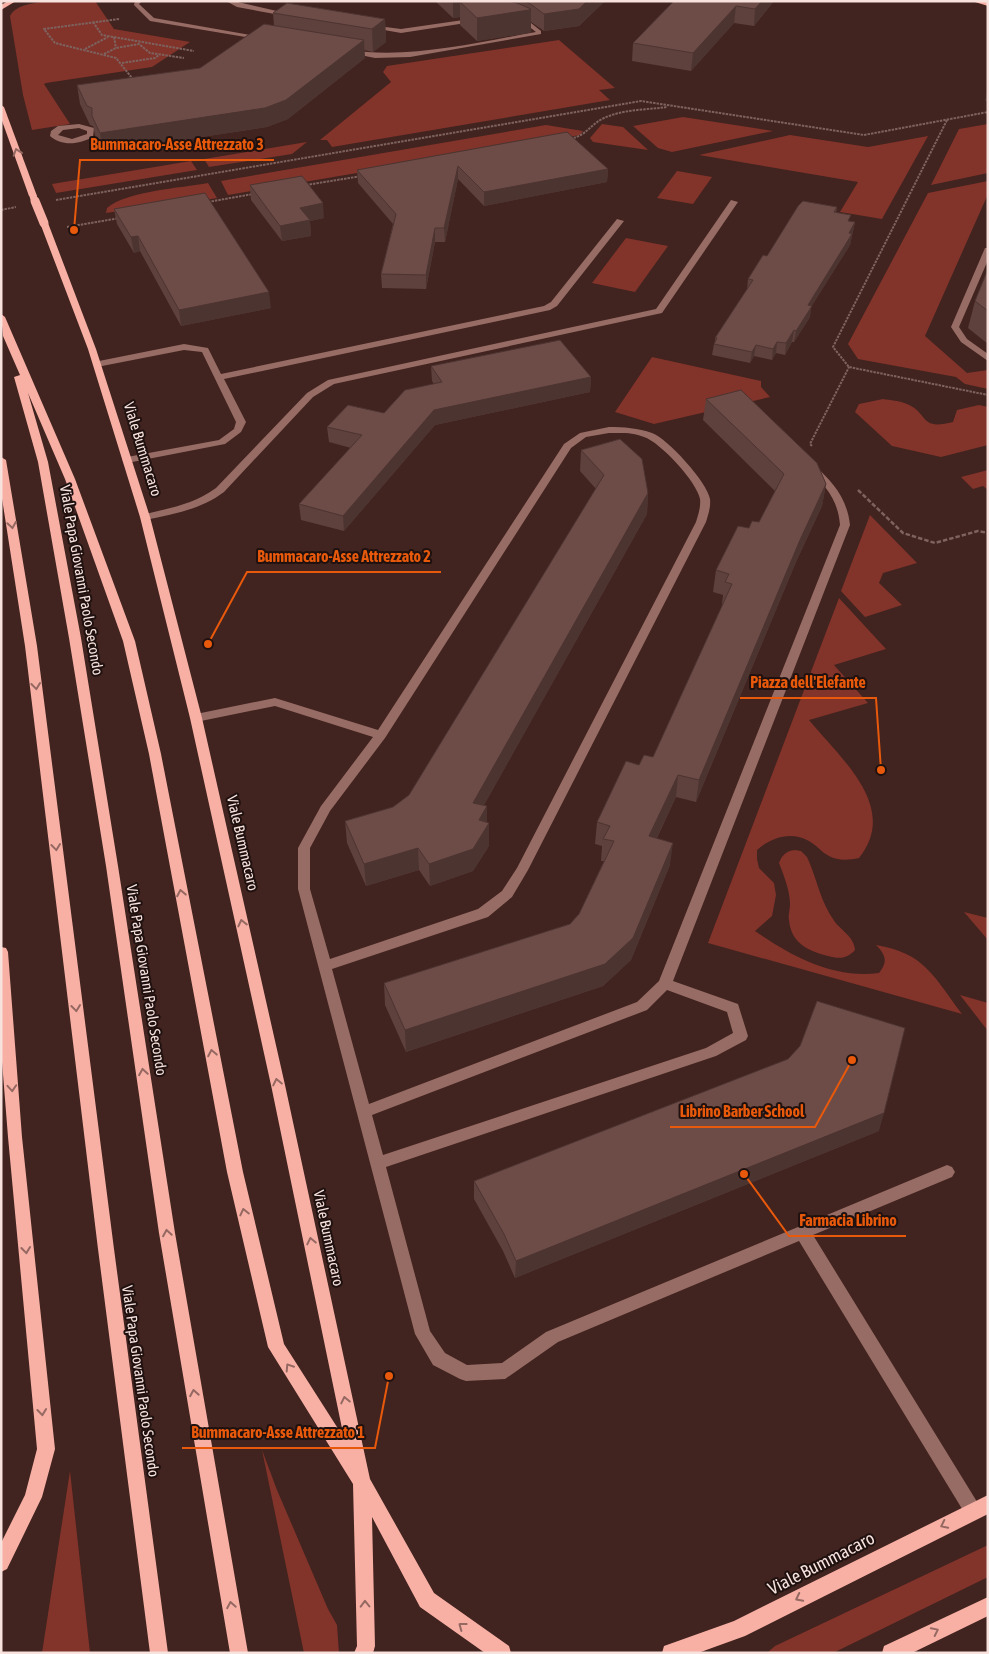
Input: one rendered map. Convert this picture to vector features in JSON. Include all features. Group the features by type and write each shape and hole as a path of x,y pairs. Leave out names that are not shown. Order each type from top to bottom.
{"main road":[{"path":"1,2 6,1"},
{"path":"1,8 13,1"},
{"path":"977,1 988,4"},
{"name":"Viale Bummacaro","path":"1,107 97,364 145,517 196,718 278,1085 362,1482"},
{"path":"3,323 70,479 130,641 155,754 235,1172 276,1347 362,1482 427,1600 502,1653"},
{"name":"Viale Papa Giovanni Paolo Secondo","path":"3,323 43,462 75,638 112,866 167,1233 239,1653"},
{"name":"Viale Papa Giovanni Paolo Secondo","path":"1,460 31,646 106,1249 159,1653"},
{"path":"1,952 15,1137 46,1449 33,1497 1,1563"},
{"path":"362,1482 366,1646 363,1653"},
{"name":"Viale Bummacaro","path":"671,1653 738,1629 981,1507"},
{"path":"892,1653 988,1606"}],"street":[{"path":"139,1 136,4 146,17 152,20 272,39"},
{"path":"229,1 243,7 301,16"},
{"path":"360,26 401,31 488,18"},
{"path":"338,50 375,56 410,55 531,37 539,32 529,24 506,20"},
{"path":"145,517 191,507 207,500 310,395 331,382 659,311 734,202"},
{"path":"219,377 547,308 554,304 620,221"},
{"path":"988,250 955,327 956,332 962,338 988,358"},
{"path":"97,364 192,347 200,348 208,352 241,422 230,438 213,445 127,460"},
{"path":"324,966 483,913 506,894 522,870 701,522 706,507 704,492 674,454 655,437 631,430 607,430 583,435 567,446 381,735 325,809 304,848 304,889 324,966 423,1334 439,1359 466,1373 505,1371 552,1337 947,1172"},
{"path":"364,1112 642,1006 666,984 845,525 845,510 839,497 828,482 800,456"},
{"path":"196,718 275,702 381,735"},
{"path":"377,1163 711,1052 741,1036 732,1008 666,984"},
{"path":"802,1232 981,1507"}],"path":[{"path":"119,19 44,29 55,43 116,58 122,63 132,78"},
{"path":"93,22 102,35 194,51"},
{"path":"84,49 109,36"},
{"path":"114,37 116,48"},
{"path":"104,54 116,48 140,43"},
{"path":"140,43 150,53 184,58"},
{"path":"122,63 155,58 160,54"},
{"path":"50,202 641,101 864,135 988,112"},
{"path":"564,140 584,136 597,122 609,116 671,106"},
{"path":"947,119 833,347 849,367 988,396"},
{"path":"302,186 370,174"},
{"path":"204,203 253,194"},
{"path":"1,210 21,206"},
{"path":"46,227 126,217"},
{"path":"817,451 810,444 849,367"},
{"path":"852,484 903,533 935,543 978,531 988,534"}],"shaded area":[{"path":"95,1 114,29 190,42 152,67 44,84 70,124 32,130 23,95 10,16 21,7 32,3"},
{"path":"559,40 615,88 599,90 610,100 332,147 327,140 320,140 391,82 383,72 387,66"},
{"path":"683,117 773,131 672,152 658,148 633,126"},
{"path":"602,124 623,127 648,150 593,142 590,138"},
{"path":"988,124 988,173 931,185 959,129"},
{"path":"546,125 583,131 580,135 228,195 221,181"},
{"path":"790,135 868,147 928,136 882,219 840,212 858,182 699,155"},
{"path":"307,142 292,154 209,167 204,159"},
{"path":"191,161 197,170 56,193 52,184"},
{"path":"677,171 712,177 693,204 657,198"},
{"path":"988,181 988,194 925,336 967,373 988,370 988,389 965,384 956,377 858,359 848,344 928,193"},
{"path":"208,183 217,198 147,210 145,207 106,213 107,208 116,202 140,194"},
{"path":"626,238 668,246 635,292 592,283"},
{"path":"652,357 761,381 761,387 770,397 654,424 615,412"},
{"path":"883,399 907,404 919,412 929,423 935,424 953,422 957,410 979,405 988,407 988,445 941,457 892,446 855,412 859,404"},
{"path":"988,470 988,490 983,486 973,489 961,477"},
{"path":"870,515 917,563 883,573 879,583 902,605 865,617 841,591"},
{"path":"839,598 886,649 834,665 868,703 809,720 836,750 861,784 869,802 873,820 870,839 859,858 847,860 832,858 810,842 801,837 794,836 774,839 757,850 759,868 774,883 776,895 772,916 755,931 783,949 813,964 845,972 879,973 885,959 876,945 906,954 927,969 962,1014 708,943"},
{"path":"795,850 801,851 807,857 830,914 854,945 855,950 843,958 828,956 807,948 793,935 789,918 789,894 779,863 785,854"},
{"path":"964,912 988,918 988,940"},
{"path":"960,995 988,1003 988,1031"},
{"path":"262,1450 328,1609 337,1625 339,1653 304,1653"},
{"path":"70,1471 90,1653 42,1653"},
{"path":"988,1545 988,1577 833,1653 767,1653 775,1646"}],"building":[{"path":"508,1 531,9 477,18 460,2"},
{"path":"523,1 587,1 579,9 544,14"},
{"path":"674,1 762,1 755,9 736,6 693,53 633,43"},
{"path":"287,3 385,19 372,29 273,13"},
{"path":"264,24 364,40 286,100 265,108 100,133 92,116 92,108 87,106 77,85 200,68"},
{"path":"567,132 608,169 484,192 458,166 444,228 435,228 426,275 381,274 396,214 357,170"},
{"path":"302,176 323,203 300,208 310,220 280,226 250,185"},
{"path":"205,193 269,292 179,310 138,236 131,237 114,209"},
{"path":"803,201 837,207 834,212 851,215 848,221 855,222 849,233 852,234 808,305 812,306 786,343 777,342 773,349 756,345 752,352 714,344 717,338 715,338 753,280 748,279 763,255 767,256"},
{"path":"988,269 988,311 975,301"},
{"path":"560,340 591,377 434,410 343,516 299,504 362,435 327,427 348,405 384,413 405,390 442,382 431,366"},
{"path":"741,390 817,463 826,484 800,540 699,780 678,775 649,836 673,843 633,938 605,964 405,1030 384,983 570,924 579,914 614,841 603,839 610,826 597,822 626,761 639,765 644,755 653,757 732,584 725,582 729,574 716,570 738,526 749,528 752,521 759,522 784,474 706,399"},
{"path":"620,439 642,459 648,493 473,803 487,806 479,820 489,823 473,849 429,864 418,848 364,864 345,821 393,807 409,795 604,475 581,450"},
{"path":"817,1001 905,1028 884,1113 516,1261 504,1234 474,1181 788,1059 800,1046"}],"place":[{"name":"Bummacaro-Asse Attrezzato 3","path":"74,230"},
{"name":"Bummacaro-Asse Attrezzato 2","path":"208,644"},
{"name":"Piazza dell'Elefante","path":"881,770"},
{"name":"Librino Barber School","path":"852,1060"},
{"name":"Farmacia Librino","path":"744,1174"},
{"name":"Bummacaro-Asse Attrezzato 1","path":"389,1376"}]}
